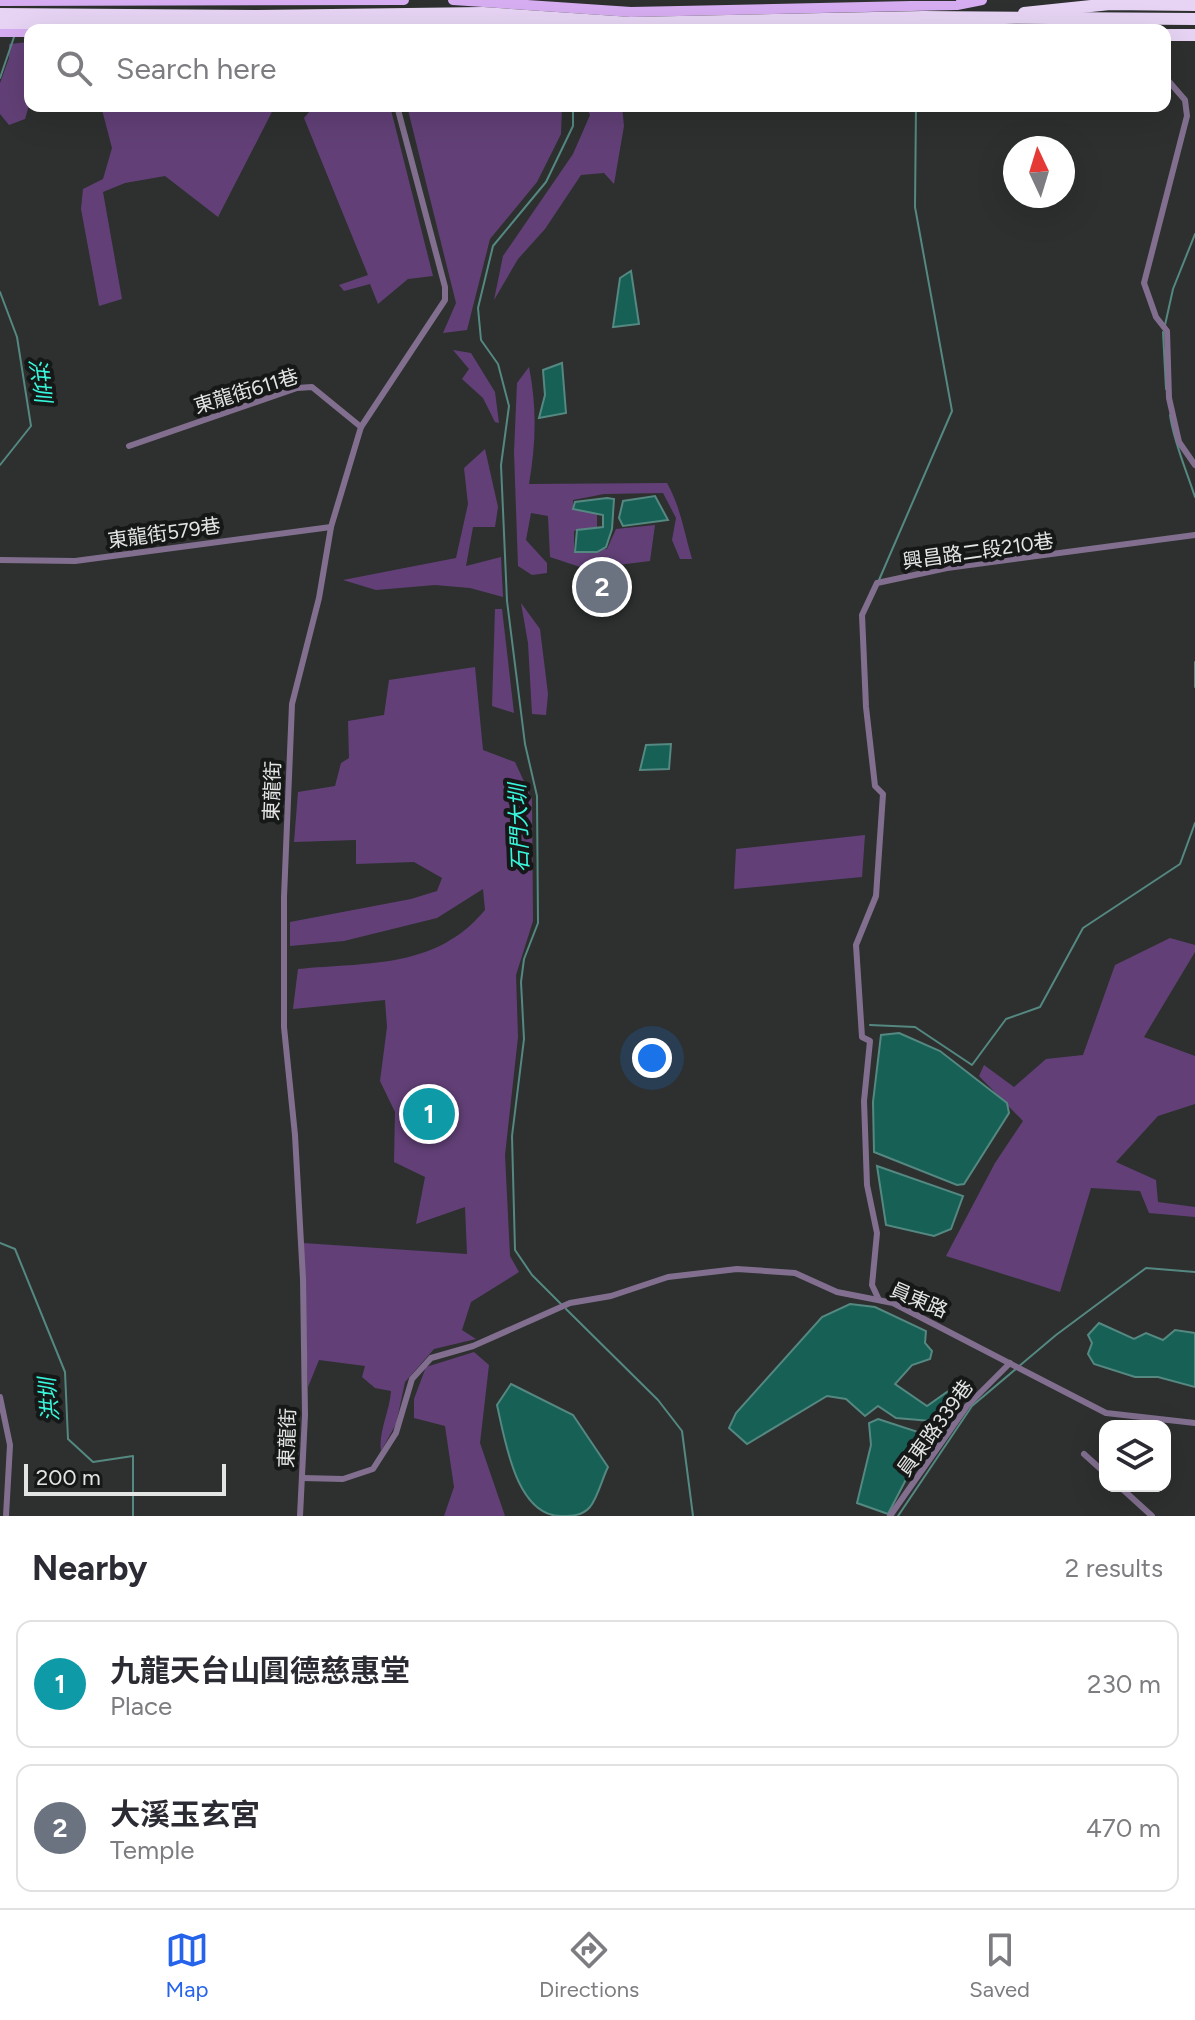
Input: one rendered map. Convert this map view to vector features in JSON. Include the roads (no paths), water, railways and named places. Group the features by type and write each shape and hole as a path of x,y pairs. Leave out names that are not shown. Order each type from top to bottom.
{"highway":[{"path":"926,24 971,22 1110,4 1195,7"},
{"path":"1,5 256,16 483,13 631,23 1195,19"},
{"path":"971,22 982,24"},
{"path":"971,22 1016,24"},
{"path":"403,24 497,24"},
{"path":"2,29 24,29"},
{"path":"1171,31 1195,32"},
{"path":"1171,34 1195,32"}],"main road":[{"path":"1,5 19,1 404,0"},
{"path":"453,0 631,12 957,5 982,0"},
{"path":"1085,0 1108,7 1195,7"},
{"path":"2,29 24,32"}],"street":[{"path":"350,0 371,24"},
{"path":"1079,0 1109,24"},
{"path":"1171,85 1187,107 1144,283 1164,328 1169,398 1179,442 1195,465"},
{"name":"東龍街","path":"300,1516 303,1279 295,1135 284,1027 284,897 292,704 319,598 331,527 361,427 445,300 445,287 399,112"},
{"name":"東龍街611巷","path":"129,446 297,388 312,387 361,427"},
{"name":"東龍街579巷","path":"0,560 75,561 331,527"},
{"name":"興昌路二段210巷","path":"879,1300 872,1285 877,1233 867,1185 864,1101 870,1041 862,1037 856,945 876,896 883,794 875,786 866,707 862,615 880,582 947,568 1195,535"},
{"name":"員東路","path":"302,1478 343,1479 373,1469 396,1433 412,1379 423,1363 444,1352 473,1346 570,1303 611,1296 668,1277 737,1269 795,1273 837,1292 879,1300 938,1324 1106,1413 1195,1423"},
{"name":"員東路339巷","path":"890,1516 967,1406 1010,1363"},
{"path":"0,1397 10,1445 6,1516"},
{"path":"1084,1454 1099,1468"},
{"path":"1126,1492 1152,1516"}],"waterway":[{"name":"洪圳","path":"0,78 14,37"},
{"name":"石門大圳","path":"561,1304 532,1275 515,1250 512,1136 524,1039 521,982 524,959 538,923 537,796 525,744 507,601 501,465 509,406 498,364 481,340 478,308 493,246 546,182 573,126 573,112"},
{"path":"879,580 952,411 915,207 916,112"},
{"path":"1165,325 1173,289 1195,234"},
{"name":"洪圳","path":"0,292 17,337 31,426 0,465"},
{"path":"1163,332 1166,389"},
{"path":"1170,415 1195,497"},
{"path":"1195,662 1195,687"},
{"path":"870,1025 915,1027 972,1065 1006,1019 1040,1007 1083,928 1180,864 1195,823"},
{"name":"洪圳","path":"0,1243 15,1249 65,1372 68,1439 93,1462 133,1456 133,1516"},
{"path":"898,1516 972,1406 1056,1335 1146,1268 1195,1272"},
{"name":"石門大圳","path":"566,1309 658,1400 682,1431 693,1516"}],"place":[{"name":"大溪玉玄宮","path":"602,587"},
{"name":"九龍天台山圓德慈惠堂","path":"429,1114"}]}
